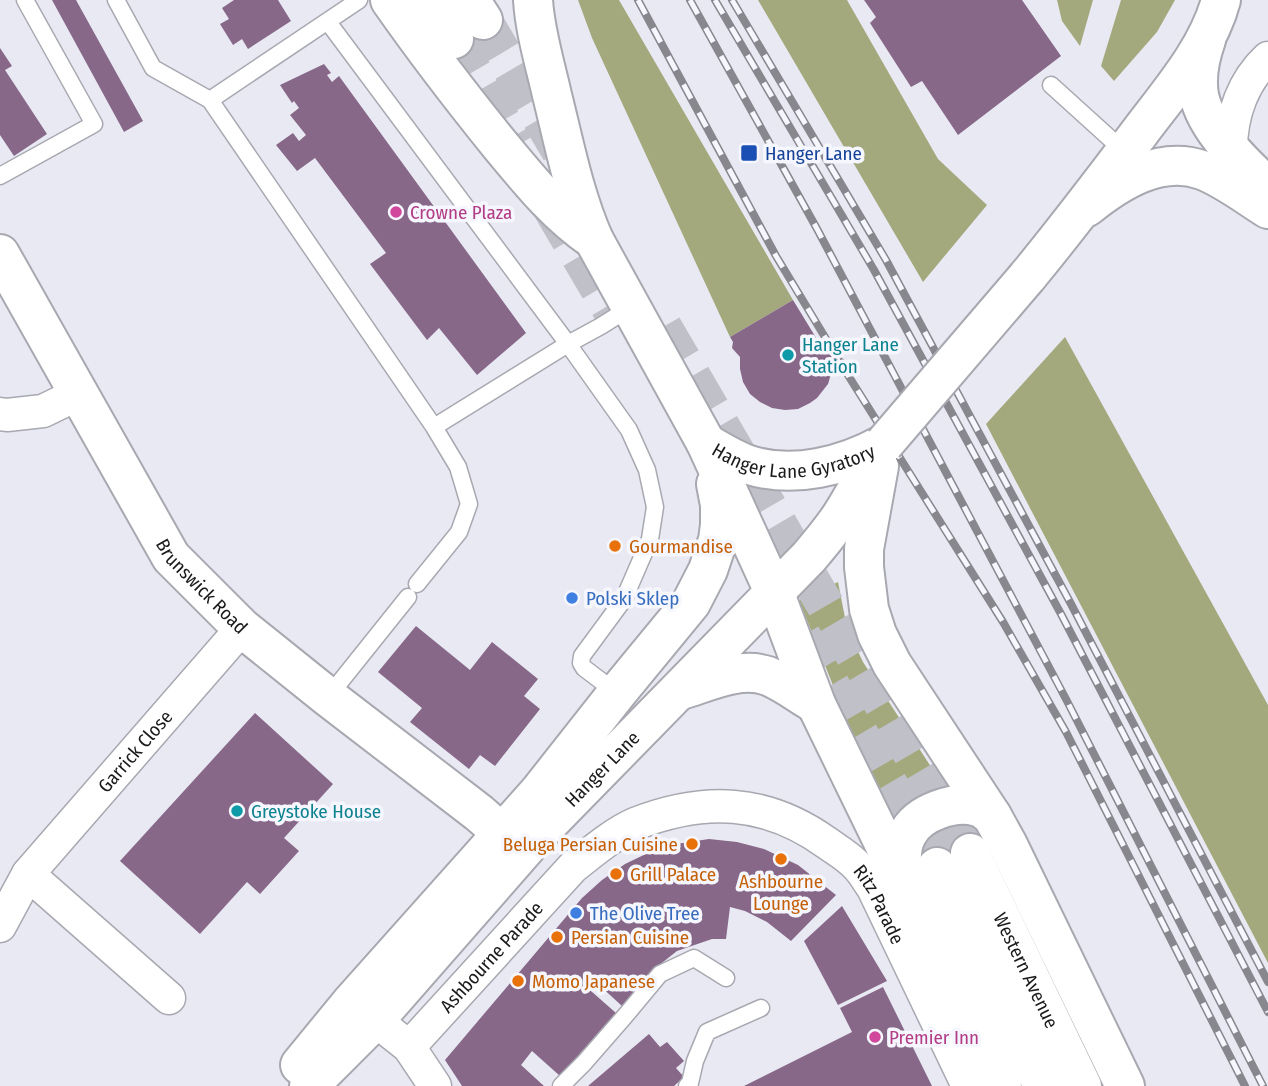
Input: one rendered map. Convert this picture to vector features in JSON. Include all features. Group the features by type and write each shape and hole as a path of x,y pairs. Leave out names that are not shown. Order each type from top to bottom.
{"main road":[{"path":"390,0 440,70 530,183 560,215 594,240"},
{"path":"428,0 469,20"},
{"name":"Hanger Lane Gyratory","path":"533,0 539,39 558,118 583,213 594,240 706,443 747,465 785,471 844,461 884,444 1080,212 1206,40 1220,0"},
{"path":"1236,0 1206,40 1201,54 1199,94 1218,134 1268,187"},
{"path":"1080,212 1132,176 1182,165 1201,169 1219,178 1268,209"},
{"name":"Brunswick Road","path":"0,254 171,556 242,628 328,697 479,813 520,834"},
{"path":"706,443 775,594 816,704 937,869 1002,1086"},
{"name":"Hanger Lane","path":"309,1086 375,1020 520,834 539,792 691,603 714,553 720,525 720,505 706,443"},
{"path":"884,444 864,550 869,609 877,634 892,664 992,816 1012,852 1125,1086"},
{"name":"Hanger Lane","path":"290,1086 303,1060 350,1004 520,834 679,691 775,594 830,532 884,444"},
{"path":"679,691 728,675 753,673 768,676 816,704"},
{"path":"937,869 901,864 907,834 921,817 940,809 972,806 992,816"},
{"name":"Western Avenue","path":"937,869 1043,1086"},
{"name":"Western Avenue","path":"937,869 1082,1086"}],"street":[{"path":"1231,149 1231,135 1240,100 1247,83 1268,58"},
{"path":"0,414 43,411 78,394"},
{"name":"Garrick Close","path":"0,926 28,874 242,628"},
{"name":"Ashbourne Parade","path":"409,1047 573,867 632,825 677,811 715,805"},
{"name":"Ritz Parade","path":"715,805 757,809 796,823 856,865 873,888 968,1086"},
{"path":"520,834 573,867"},
{"path":"28,874 170,999"},
{"path":"375,1020 409,1047 435,1086"}],"lane":[{"path":"0,176 94,124 25,0"},
{"path":"116,0 153,68 209,100 434,427 458,467 470,503 459,532 328,697"},
{"path":"209,100 359,0"},
{"path":"328,22 568,344 629,430 647,470 655,507 650,539 624,599 582,656 584,668 617,692"},
{"path":"1051,85 1125,152"},
{"path":"434,427 631,307"},
{"path":"561,1086 601,1044 660,974 694,958 726,978"},
{"path":"687,1086 707,1032 761,1008"}],"green space":[{"path":"578,0 619,0 793,300 730,337 592,38"},
{"path":"758,0 847,0 938,159 987,205 923,282"},
{"path":"1057,0 1093,0 1080,46 1062,21"},
{"path":"1121,0 1175,0 1157,32 1114,81 1101,66"},
{"path":"1065,337 1268,705 1268,963 986,424"},
{"path":"838,582 847,628 863,662 946,790 915,800 892,821 865,766 799,600"},
{"path":"946,825 963,828 977,836 920,881 918,844"}],"building":[{"path":"52,0 76,0 143,121 124,132"},
{"path":"234,0 278,0 291,21 248,49 242,39 233,45 220,24 229,19 222,8"},
{"path":"864,0 1022,0 1061,56 958,135 922,81 911,87 870,23 876,17"},
{"path":"0,48 12,66 5,70 47,134 14,156 0,135"},
{"name":"Crowne Plaza","path":"324,64 331,73 327,75 332,82 339,76 526,333 477,375 439,328 427,340 370,264 386,253 315,158 297,171 276,145 293,133 299,141 306,135 290,115 299,108 294,101 292,103 280,85"},
{"name":"Hanger Lane Station","path":"793,300 818,341 854,367 844,374 832,371 828,384 817,398 798,409 785,410 772,408 750,394 743,382 740,357 732,348 730,337"},
{"path":"416,626 470,670 492,642 538,679 524,696 540,709 495,766 480,755 469,769 410,722 422,708 378,672"},
{"name":"Greystoke House","path":"255,713 333,784 284,838 299,851 260,894 247,882 200,934 120,861"},
{"path":"709,839 764,849 798,865 836,895 791,941 767,922 730,907 726,939 712,939 677,951 658,966 622,1006 598,984 591,991 616,1013 560,1076 532,1051 521,1065 544,1086 462,1086 445,1060 582,898 625,864 650,852 676,844"},
{"path":"842,906 887,981 838,1005 804,941"},
{"name":"Premier Inn","path":"883,987 932,1086 744,1086 852,1032 840,1008"},
{"path":"649,1034 660,1047 667,1042 684,1061 676,1068 684,1077 674,1086 588,1086"}],"tunnel":[{"path":"483,20 562,154"},
{"path":"454,39 516,146"},
{"path":"551,207 618,321"},
{"path":"663,327 970,853"},
{"path":"802,636 937,867"}],"railway":[{"path":"638,0 776,256 1003,622 1066,732 1245,1086"},
{"path":"690,0 816,227 1067,701 1263,1086"},
{"path":"715,0 874,270 1061,614 1268,1012"},
{"path":"732,0 886,260 1071,604 1268,982"}],"place":[{"name":"Hanger Lane","path":"749,153"},
{"name":"Crowne Plaza","path":"396,212"},
{"name":"Hanger Lane Station","path":"788,355"},
{"name":"Gourmandise","path":"615,546"},
{"name":"Polski Sklep","path":"572,598"},
{"name":"Greystoke House","path":"237,811"},
{"name":"Beluga Persian Cuisine","path":"692,844"},
{"name":"Ashbourne Lounge","path":"781,859"},
{"name":"Grill Palace","path":"616,874"},
{"name":"The Olive Tree","path":"576,913"},
{"name":"Persian Cuisine","path":"557,937"},
{"name":"Momo Japanese","path":"518,981"},
{"name":"Premier Inn","path":"875,1037"}]}
